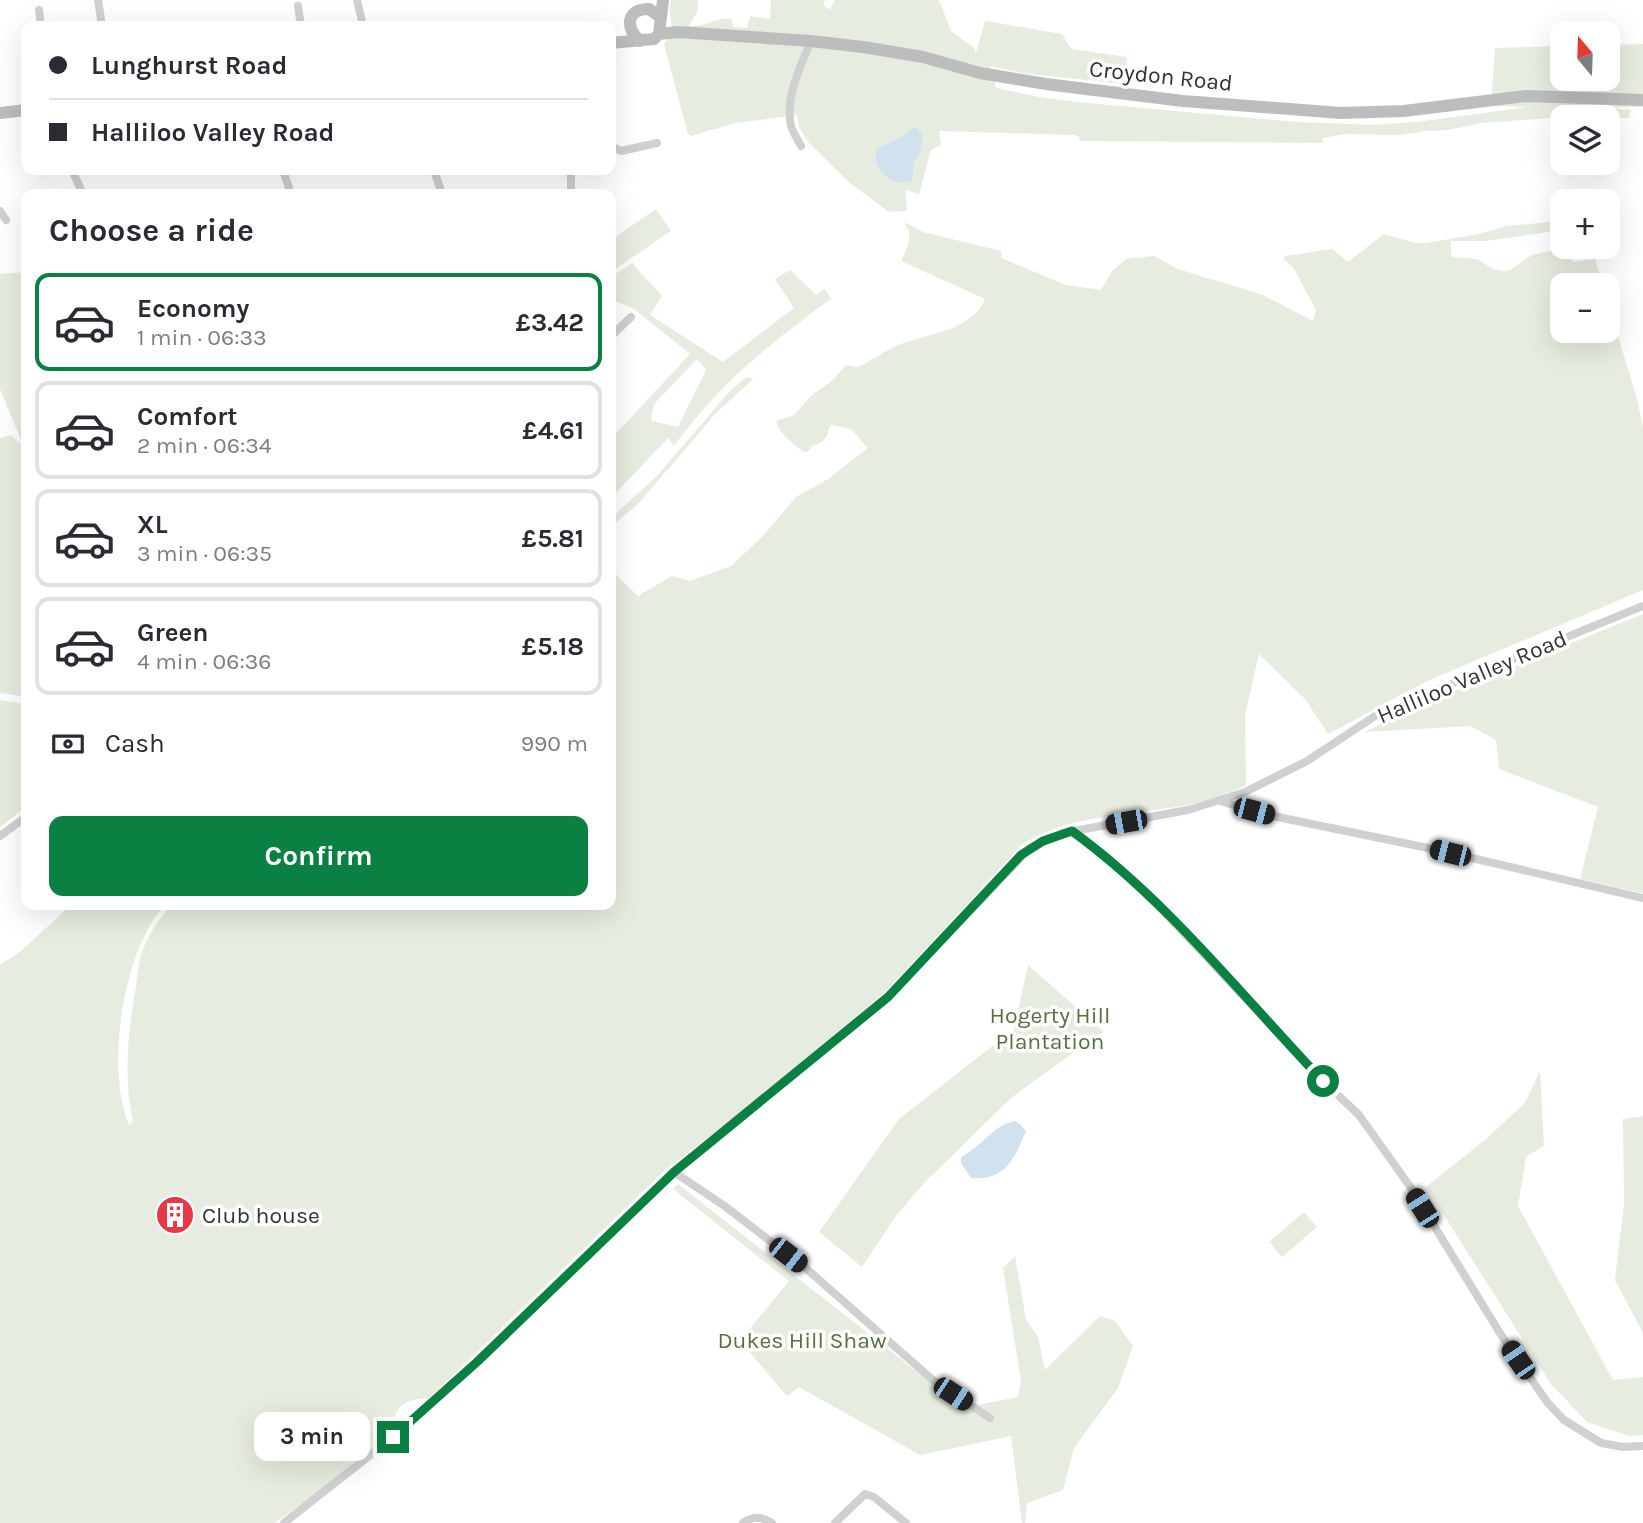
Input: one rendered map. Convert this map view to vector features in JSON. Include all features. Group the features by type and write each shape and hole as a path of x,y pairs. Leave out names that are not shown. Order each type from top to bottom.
{"main road":[{"path":"616,43 654,39 662,0"},
{"path":"640,41 632,34 629,26 635,13 642,9 657,21"},
{"name":"Croydon Road","path":"657,21 678,32 811,41 923,57 980,73 1046,84 1183,101 1328,112 1404,111 1526,96 1643,100"},
{"path":"616,33 629,26"},
{"path":"0,113 21,111"}],"street":[{"path":"98,0 101,21"},
{"path":"358,0 362,21"},
{"path":"298,6 300,21"},
{"path":"39,10 40,21"},
{"path":"801,146 792,127 790,104 797,74 811,41"},
{"path":"616,148 621,151 657,144"},
{"path":"0,211 6,220"},
{"path":"616,330 631,317"},
{"name":"Halliloo Valley Road","path":"284,1523 393,1437 477,1362 674,1172 888,997 1021,855 1043,841 1072,831 1180,812 1245,792 1307,761 1378,714 1643,606"},
{"path":"1217,800 1273,816 1433,849 1643,898"},
{"path":"0,836 21,821"},
{"path":"1072,831 1107,857 1161,908 1359,1115 1409,1185 1503,1338 1547,1402 1564,1420 1601,1443 1623,1447 1643,1446"},
{"path":"674,1172 726,1207 809,1271 934,1381 990,1418"},
{"path":"835,1523 865,1494 874,1497 906,1523"},
{"path":"743,1523 759,1517 772,1523"}],"green space":[{"path":"671,0 698,0 697,12 689,26 732,19 733,27 747,28 750,16 770,19 771,0 825,0 823,5 830,10 835,0 939,0 951,31 974,48 976,53 985,21 1062,34 1071,49 1127,57 1124,84 1021,73 990,66 996,88 1077,102 1298,122 1373,125 1417,122 1527,107 1491,106 1495,48 1550,46 1550,91 1620,91 1620,45 1643,44 1643,107 1550,105 1550,118 1482,123 1401,135 1345,134 1323,138 1323,143 1080,141 1075,135 939,131 941,145 931,150 919,194 905,190 907,211 889,212 850,183 808,142 799,127 797,115 735,123 691,136 688,134 664,44 671,26"},
{"path":"1620,109 1631,110 1629,118 1620,118"},
{"path":"656,209 671,231 616,269 616,237"},
{"path":"904,222 923,232 1001,251 1001,258 1066,285 1101,290 1112,271 1126,259 1154,256 1178,269 1263,295 1313,321 1316,310 1294,269 1284,259 1285,256 1332,249 1348,262 1384,234 1415,243 1426,243 1479,234 1506,226 1550,222 1550,232 1485,241 1451,241 1451,257 1477,259 1493,269 1503,271 1510,270 1532,255 1549,251 1550,259 1569,259 1574,262 1595,259 1599,273 1550,273 1550,343 1620,343 1643,427 1643,590 1427,681 1328,734 1305,699 1259,654 1245,715 1246,786 1183,806 1116,815 1064,826 1041,834 1023,845 885,992 733,1119 666,1169 429,1398 403,1404 389,1433 315,1495 274,1523 0,1523 0,965 21,951 66,910 161,910 150,925 138,950 122,1010 119,1073 122,1101 129,1125 133,1122 128,1088 128,1054 139,963 143,948 167,910 616,910 616,575 639,597 672,576 690,581 731,566 762,537 796,497 828,479 868,448 851,429 830,425 823,441 804,452 784,435 776,421 794,415 846,365 858,367 901,344 960,325 978,310 985,299 901,261 909,237"},
{"path":"632,263 662,296 650,315 723,362 794,308 775,279 790,270 816,295 825,289 831,299 787,331 746,366 690,424 674,446 668,438 616,493 616,434 690,354 634,309 616,301 616,274","holes":["697,359 706,370 678,427 651,421 654,404"]},
{"path":"21,272 21,440 0,389 0,274"},
{"path":"747,377 753,379 717,412 639,503 616,523 616,513 657,476 730,391"},
{"path":"11,435 21,444 21,696 0,693 0,438"},
{"path":"1643,614 1643,893 1580,879 1598,807 1499,769 1496,740 1470,726 1364,732 1469,685"},
{"path":"0,700 21,703 21,811 0,827"},
{"name":"Hogerty Hill Plantation","path":"1028,965 1104,1032 1011,1098 924,1183 896,1216 862,1267 819,1232 899,1119 1014,1029"},
{"path":"1540,1071 1544,1146 1526,1157 1518,1206 1613,1380 1643,1377 1643,1435 1629,1436 1587,1422 1551,1384 1426,1187 1486,1139 1525,1103"},
{"path":"1643,1116 1643,1333 1615,1280 1624,1203 1623,1119"},
{"name":"Dukes Hill Shaw","path":"678,1184 963,1408 1018,1397 1021,1381 1003,1268 1015,1256 1026,1320 1038,1337 1045,1370 1100,1316 1115,1321 1133,1346 1118,1388 1074,1448 1063,1490 1027,1503 1025,1523 1022,1523 1011,1436 920,1455 799,1387 787,1396 740,1341 789,1281 673,1189"},
{"path":"1304,1212 1317,1227 1282,1257 1269,1242"}],"water":[{"path":"915,127 923,134 920,152 914,162 912,181 898,182 880,170 877,149"},
{"path":"1015,1121 1026,1131 1013,1159 1001,1172 993,1176 971,1178 961,1163 961,1157 1000,1127"}],"place":[{"name":"Club house","path":"175,1215"}],"route":[{"path":"393,1437 477,1362 674,1172 888,997 1021,855 1057,835 1072,831 1107,857 1170,916 1323,1081"}]}
